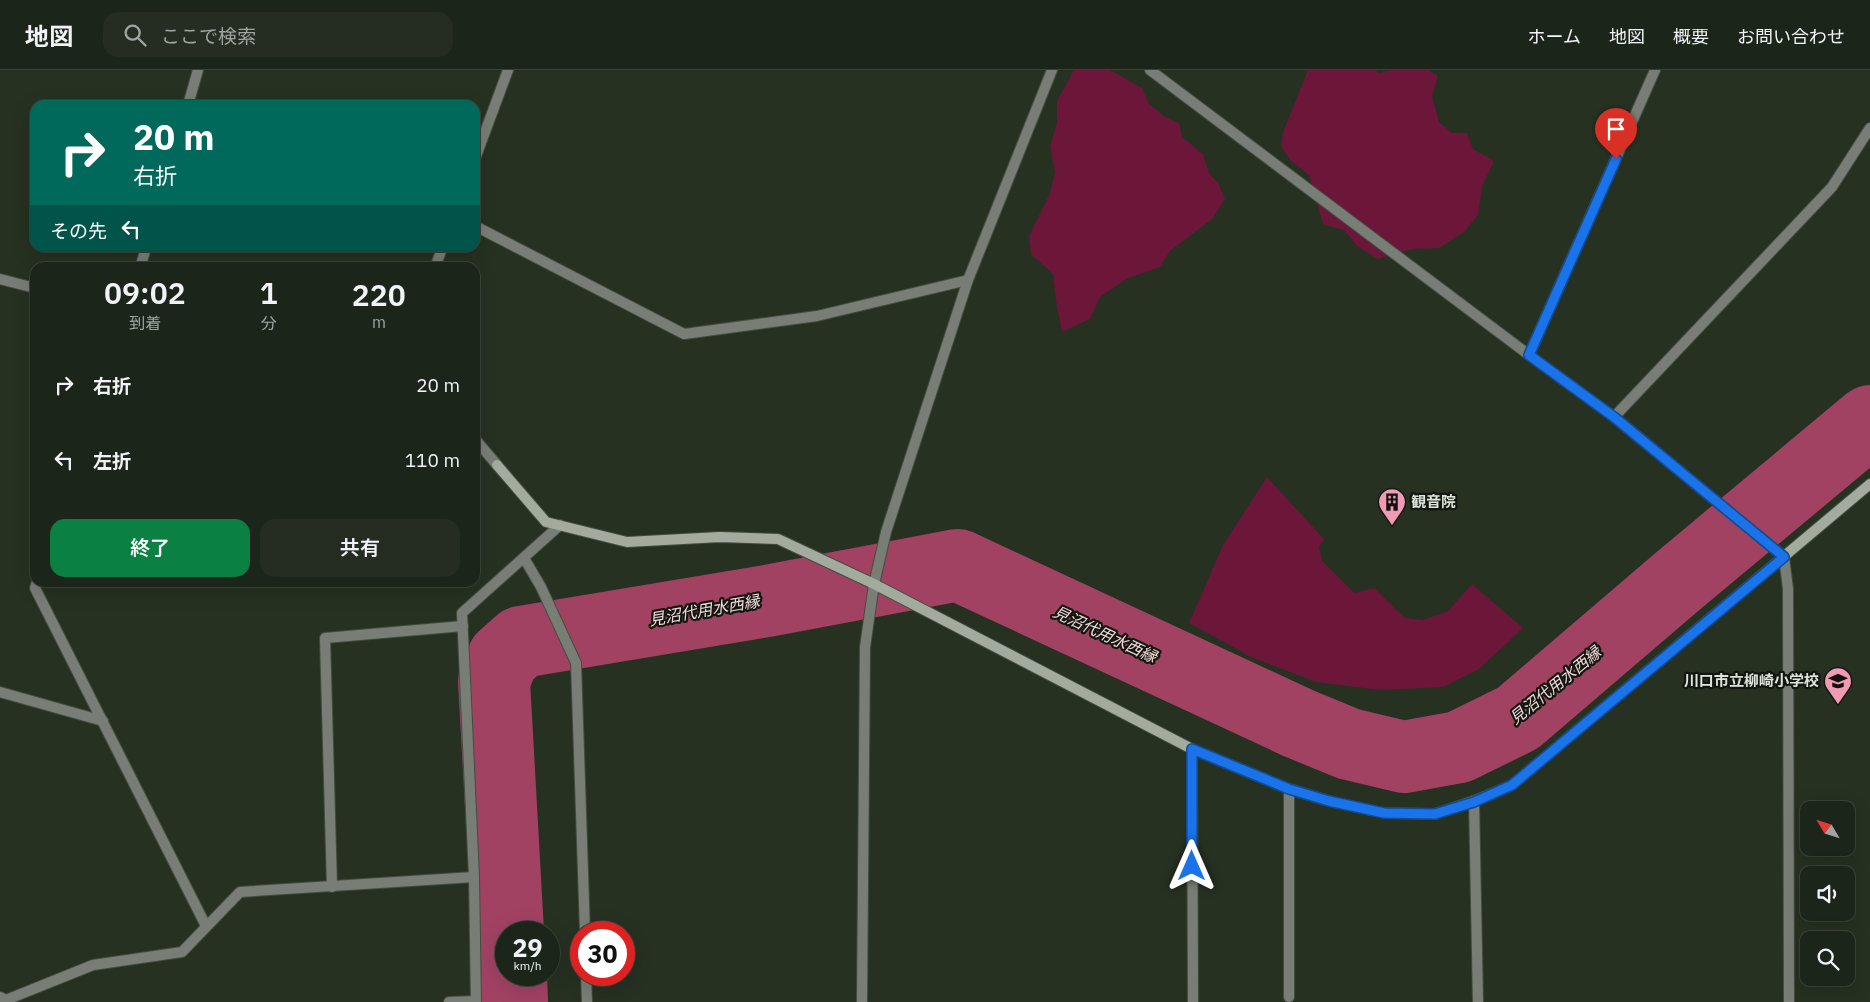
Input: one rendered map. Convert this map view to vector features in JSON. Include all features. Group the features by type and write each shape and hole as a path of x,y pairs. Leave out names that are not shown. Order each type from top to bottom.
{"street":[{"path":"189,100 198,70"},
{"path":"480,146 508,70"},
{"path":"862,1002 865,646 874,584 886,532 968,280 1052,70"},
{"path":"1150,70 1614,417 1784,557 1788,589 1790,1002"},
{"path":"1529,355 1655,70"},
{"path":"1614,417 1832,187 1870,128"},
{"path":"480,229 684,334 818,316 968,280"},
{"path":"0,280 30,287"},
{"path":"480,445 546,522 627,542 720,537 778,539 874,584 1192,749 1289,789 1329,801 1384,813 1435,814 1474,802 1512,785 1870,484"},
{"path":"449,1002 476,1001 474,878 462,613 560,525"},
{"path":"524,558 541,587 576,663 584,921"},
{"path":"35,587 206,926"},
{"path":"332,887 324,638 463,626"},
{"path":"0,692 103,721"},
{"path":"1192,749 1193,1002"},
{"path":"1289,789 1289,997"},
{"path":"1474,802 1478,1002"},
{"path":"0,996 6,1000 93,965 182,952 240,892 474,878"},
{"path":"586,986 587,1002"}],"shaded area":[{"path":"1074,70 1110,70 1142,88 1149,104 1165,117 1179,123 1182,137 1203,154 1209,173 1218,183 1225,199 1212,219 1170,251 1160,267 1128,278 1100,297 1090,319 1062,332 1053,274 1031,254 1029,236 1050,193 1055,172 1050,146 1057,123 1057,101"},
{"path":"1308,70 1376,70 1378,73 1391,70 1428,70 1438,76 1432,96 1439,122 1452,133 1467,133 1473,149 1494,161 1482,186 1478,215 1464,232 1439,248 1413,249 1378,259 1357,246 1344,230 1323,224 1309,175 1290,160 1281,146 1283,132"},
{"path":"1267,477 1324,539 1319,547 1322,561 1354,593 1374,588 1405,618 1423,620 1448,611 1472,584 1523,628 1479,669 1443,687 1380,690 1316,682 1251,657 1189,623 1223,545"}],"waterway":[{"name":"見沼代用水西縁","path":"507,921 494,681 503,658 521,642 767,601 958,565 1298,723 1349,744 1404,757 1459,747 1518,718 1678,581 1870,421"},
{"name":"見沼代用水西縁","path":"511,986 512,1002"}],"place":[{"name":"観音院","path":"1392,526"},
{"name":"川口市立柳崎小学校","path":"1838,705"}],"route":[{"path":"1192,866 1192,749 1289,789 1329,801 1384,813 1435,814 1474,802 1512,785 1784,557 1614,417 1529,355 1616,159"}]}
